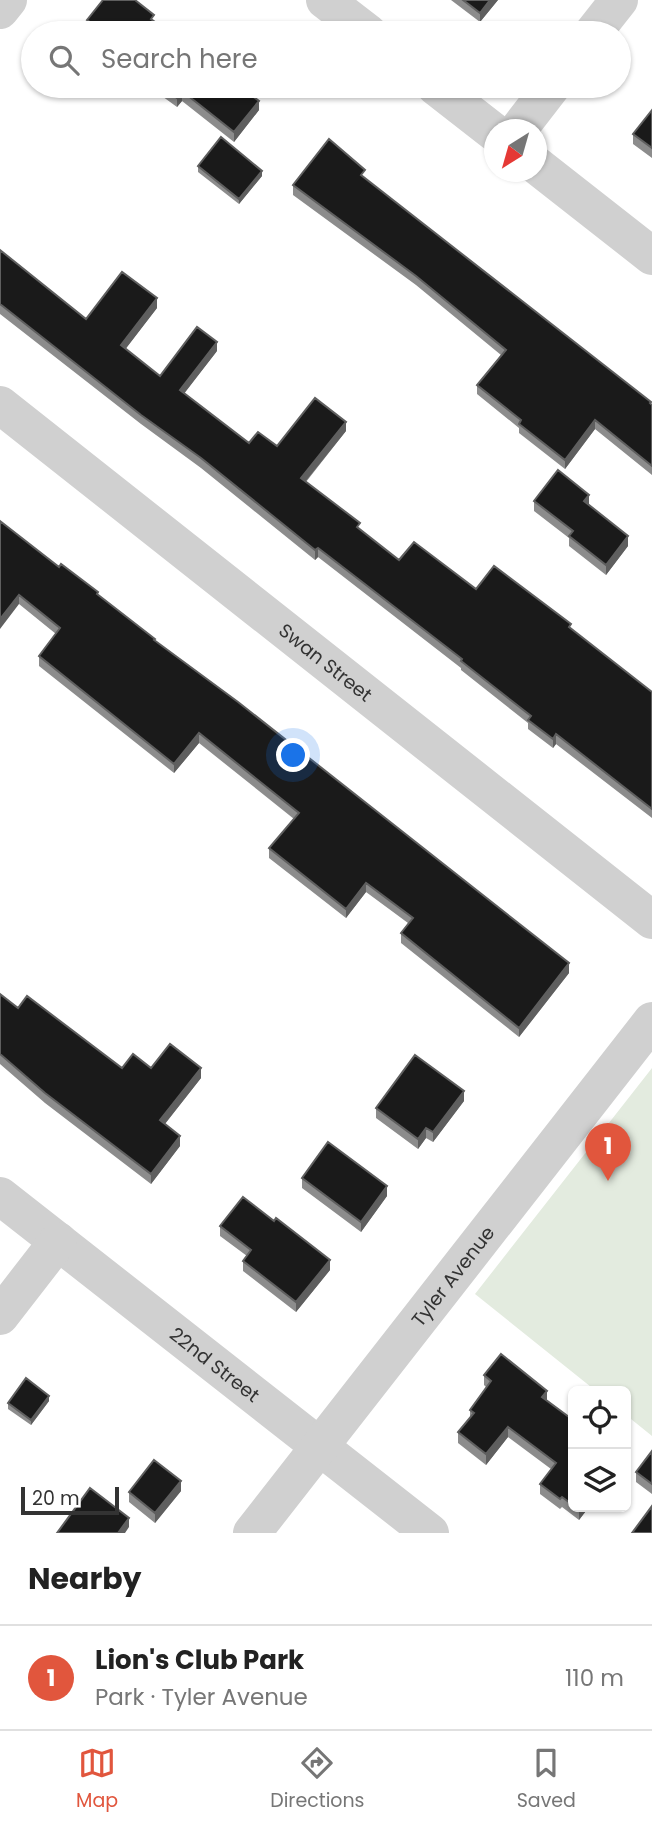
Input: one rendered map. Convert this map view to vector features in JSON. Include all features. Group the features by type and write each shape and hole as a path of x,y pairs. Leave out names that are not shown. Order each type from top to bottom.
{"street":[{"path":"0,10 8,0"},
{"path":"325,0 352,21"},
{"path":"602,21 619,0"},
{"path":"451,98 484,124"},
{"path":"526,119 543,98"},
{"path":"547,173 652,256"},
{"name":"Swan Street","path":"0,405 652,920"},
{"name":"Tyler Avenue","path":"252,1533 652,1021"},
{"name":"22nd Street","path":"0,1196 430,1533"},
{"path":"0,1316 58,1241"}],"shaded area":[{"path":"652,1068 652,1436 631,1419 631,1386 590,1386 475,1294"}],"building":[{"path":"103,0 135,0 154,15 151,19 154,21 87,20"},
{"path":"463,0 490,0 480,13"},
{"path":"191,98 255,98 259,101 234,132"},
{"path":"652,110 652,148 633,134"},
{"path":"221,137 262,171 239,199 198,166"},
{"path":"329,139 365,170 361,175 651,402 652,466 595,420 565,460 519,424 521,420 477,385 506,350 416,276 293,185"},
{"path":"0,250 86,319 122,272 157,298 121,345 160,376 197,327 217,342 180,390 249,443 258,432 277,446 315,398 346,422 301,478 360,523 357,527 399,560 414,542 476,589 494,566 571,624 569,627 652,692 652,809 556,734 553,739 528,720 531,716 461,661 462,659 318,548 315,550 201,458 141,415 0,304"},
{"path":"558,470 589,495 584,501 628,536 606,565 569,536 573,531 534,501"},
{"path":"0,521 59,567 61,564 98,592 97,594 154,640 238,702 569,963 519,1028 401,933 413,918 366,883 346,909 269,848 299,813 199,733 174,764 39,656 60,628 19,595 0,619"},
{"path":"0,994 18,1008 27,996 122,1068 133,1054 151,1068 170,1044 201,1068 160,1120 180,1136 151,1174 45,1093 0,1054"},
{"path":"415,1055 464,1091 433,1132 426,1128 418,1139 376,1108"},
{"path":"328,1142 387,1186 361,1222 302,1178"},
{"path":"243,1197 274,1221 276,1218 330,1260 296,1302 243,1261 251,1250 220,1226"},
{"path":"501,1354 547,1391 542,1397 568,1416 568,1501 562,1497 560,1499 540,1484 556,1463 508,1427 486,1454 458,1432 474,1413 470,1410 491,1381 484,1375"},
{"path":"26,1378 49,1396 31,1420 8,1403"},
{"path":"652,1451 652,1484 636,1472"},
{"path":"154,1460 181,1481 155,1513 129,1492"},
{"path":"90,1488 129,1518 118,1533 57,1533"},
{"path":"652,1506 652,1533 632,1533"}],"place":[{"name":"Lion's Club Park","path":"608,1181"}]}
